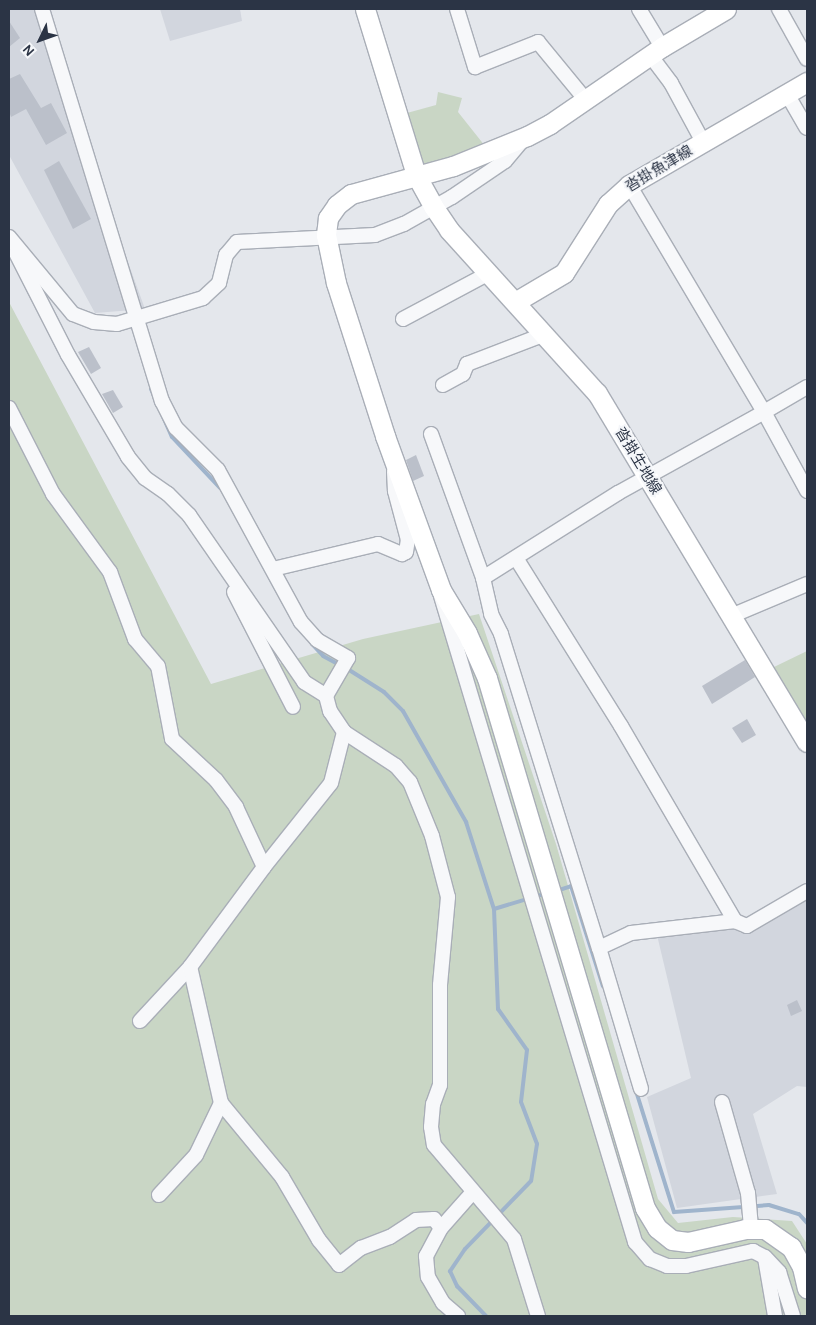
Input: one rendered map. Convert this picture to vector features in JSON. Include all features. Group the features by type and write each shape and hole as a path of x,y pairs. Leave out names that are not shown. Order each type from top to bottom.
{"main road":[{"path":"365,9 416,175 433,206"},
{"path":"726,9 656,51 550,124 527,136 453,166 351,194 337,204 328,218 326,235 336,282 393,457 441,590 467,633 487,678 645,1208 657,1228 672,1240 688,1242 751,1229 765,1229 791,1248 802,1267 807,1288"},
{"name":"沓掛魚津線","path":"515,302 564,273 608,204 629,184 807,82"},
{"name":"沓掛生地線","path":"433,206 489,274 597,393 807,742"}],"street":[{"path":"42,9 162,401 176,428 218,470 301,622 317,640 348,658 326,696"},
{"path":"457,9 475,67 538,42 585,99"},
{"path":"639,9 671,83 703,142"},
{"path":"779,9 807,59"},
{"path":"787,94 807,128"},
{"path":"9,238 73,314 94,322 117,324 203,298 220,283 226,255 237,242 326,235 375,235 404,224 452,197 505,161 527,136"},
{"path":"629,184 764,412 807,491"},
{"path":"9,238 68,355 128,457 145,478 168,494 189,515 219,562 264,620 304,682 326,696 330,711 344,732 396,766 410,782 441,863 448,897 440,985 440,1085 433,1104 431,1127 434,1145 472,1193 503,1225 514,1240 538,1316"},
{"path":"403,319 489,274"},
{"path":"443,385 463,374 467,364 545,334"},
{"path":"483,578 647,476 807,387"},
{"path":"9,408 53,494 110,572 135,639 158,666 163,683 167,722 172,739 216,780 236,807 264,867"},
{"path":"431,434 483,578 491,614 501,634 599,948 640,1089"},
{"path":"273,569 378,544 402,554 406,552 408,540 395,491 393,457"},
{"path":"516,558 621,726 735,921"},
{"path":"219,562 293,707"},
{"path":"731,616 807,584"},
{"path":"441,590 448,626 636,1242 650,1259 667,1266 686,1266 753,1251 765,1257 779,1272 794,1316"},
{"path":"140,1020 190,968 264,867 331,783 344,732"},
{"path":"599,948 631,933 735,921 747,926 807,890"},
{"path":"190,968 221,1103 282,1177 319,1240 339,1265 361,1248 390,1237 416,1220 434,1219 441,1228"},
{"path":"722,1102 748,1192 751,1229"},
{"path":"159,1195 196,1155 221,1103"},
{"path":"458,1316 442,1303 428,1277 426,1256 441,1228 472,1193"},
{"path":"765,1257 775,1316"}],"shaded area":[{"path":"9,9 45,9 108,207 145,309 95,313 9,155"},
{"path":"160,9 240,9 242,21 170,41"},
{"path":"807,897 807,1087 797,1086 753,1114 777,1194 677,1208 647,1097 691,1078 657,935 730,927 741,933 751,930"}],"green space":[{"path":"438,92 462,98 458,112 485,146 425,167 407,113 436,105"},
{"path":"9,302 211,684 363,639 479,614 556,844 658,1199 678,1223 733,1217 792,1221 807,1244 807,1316 9,1316"},
{"path":"807,651 807,723 774,667"}],"building":[{"path":"9,21 20,38 9,47"},
{"path":"20,74 41,108 51,103 67,133 46,145 26,109 11,117 9,111 9,79"},
{"path":"59,161 91,219 73,229 44,170"},
{"path":"89,347 101,368 91,374 78,352"},
{"path":"113,390 123,407 113,413 102,394"},
{"path":"416,455 424,476 413,481 406,460"},
{"path":"745,660 755,677 712,704 702,686"},
{"path":"747,719 756,735 742,743 732,728"},
{"path":"797,1000 802,1011 791,1016 787,1005"}],"waterway":[{"path":"151,389 172,437 220,488"},
{"path":"312,644 323,656 340,665"},
{"path":"346,668 384,692 403,711 466,822 494,909 498,1009 527,1050 521,1102 537,1144 531,1181 465,1249 450,1271 457,1286 486,1316"},
{"path":"556,891 571,886 603,986"},
{"path":"494,909 547,893"},
{"path":"636,1091 674,1212 769,1205 799,1214 807,1223"}]}
